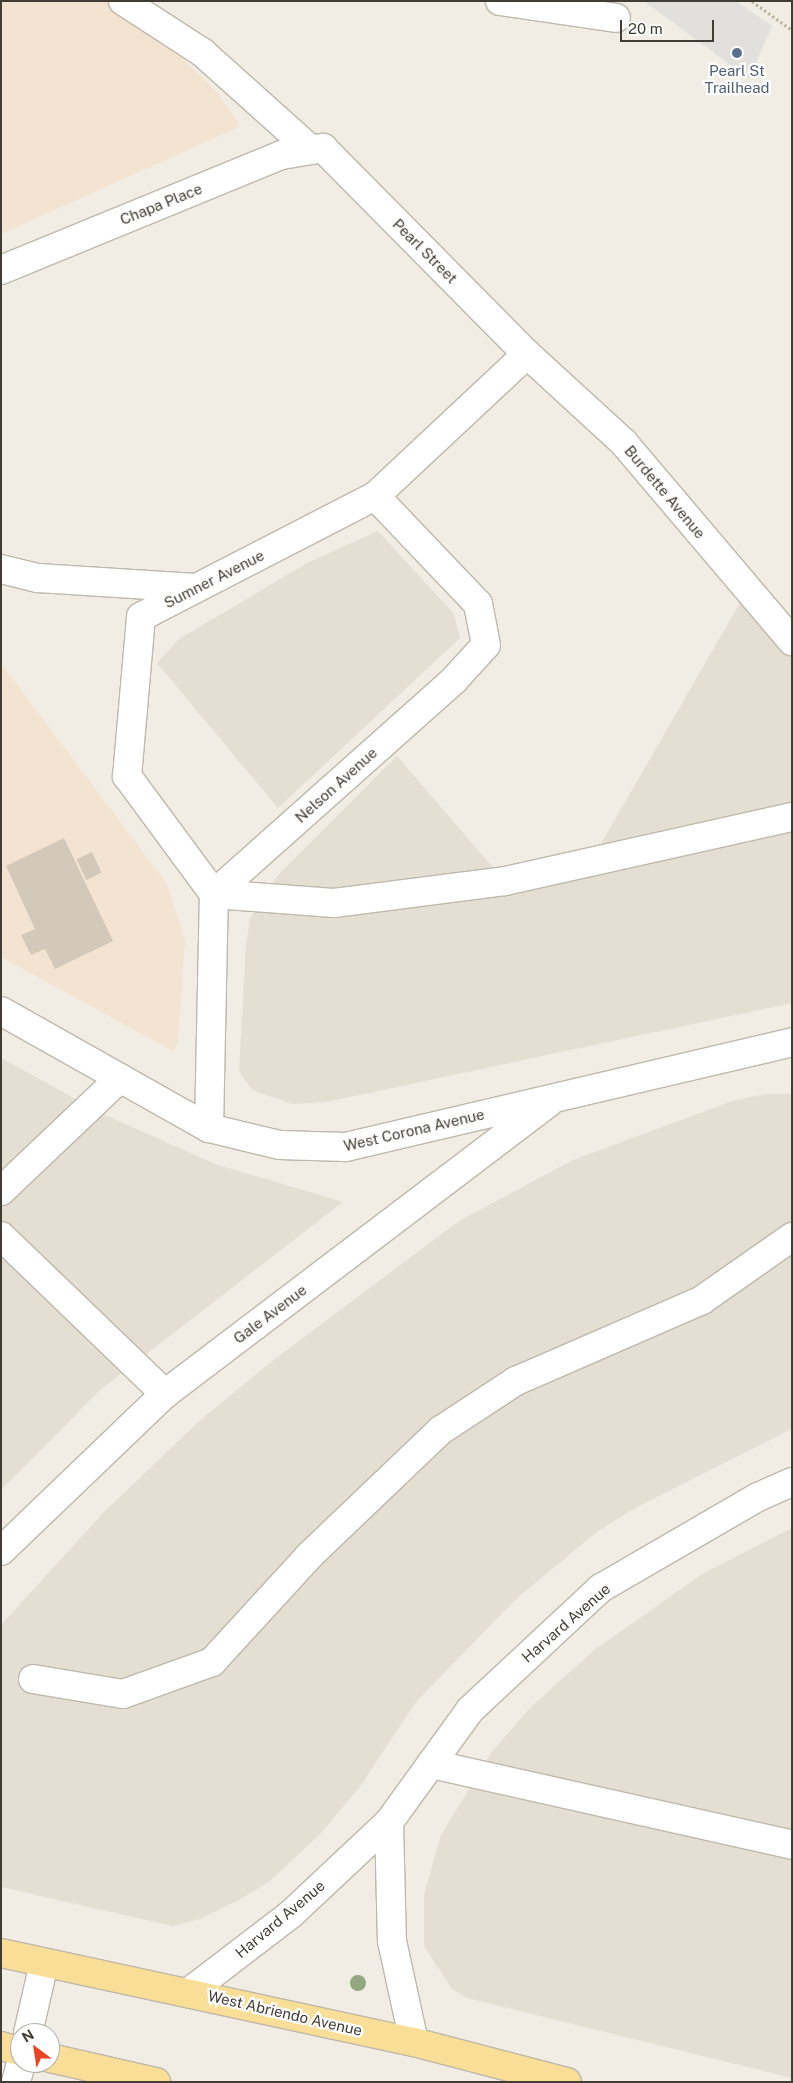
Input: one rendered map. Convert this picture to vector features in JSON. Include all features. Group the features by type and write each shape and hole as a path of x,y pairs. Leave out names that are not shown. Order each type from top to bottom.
{"main road":[{"name":"West Abriendo Avenue","path":"1,1953 414,2042 567,2082"},
{"path":"60,2060 156,2082"}],"street":[{"name":"Pearl Street","path":"123,1 203,52 317,149 527,354"},
{"path":"500,1 616,18"},
{"name":"Chapa Place","path":"1,270 282,155 317,149"},
{"name":"Sumner Avenue","path":"214,894 127,776 141,616 375,496 527,354"},
{"name":"Burdette Avenue","path":"527,354 624,443 792,641"},
{"name":"Nelson Avenue","path":"214,894 454,680 486,645 478,604 375,496"},
{"path":"1,569 38,578 196,588"},
{"path":"209,1128 214,894 334,903 505,881 792,817"},
{"name":"West Corona Avenue","path":"1,1011 209,1128 280,1145 346,1147 792,1042"},
{"path":"1,1190 120,1078"},
{"name":"Gale Avenue","path":"1,1552 165,1394 556,1097"},
{"path":"1,1236 165,1394"},
{"path":"33,1679 122,1694 212,1662 309,1556 442,1430 516,1381 702,1300 792,1237"},
{"name":"Harvard Avenue","path":"189,1992 291,1914 389,1822 470,1710 601,1588 758,1497 792,1482"},
{"path":"431,1764 792,1845"},
{"path":"389,1822 392,1941 414,2042"},
{"path":"30,2023 44,1963"}],"path":[{"path":"752,1 792,30"}],"shaded area":[{"path":"1,1 104,1 156,33 216,91 241,126 1,234"},
{"name":"Pearl St Trailhead","path":"644,1 736,1 772,26 749,79"},
{"path":"378,531 454,614 460,638 278,808 157,663 179,639 309,562"},
{"path":"745,594 792,660 792,1003 326,1102 292,1104 252,1090 239,1071 246,945 250,918 278,875 397,756 514,892 583,875"},
{"path":"1,663 167,884 185,940 178,1042 173,1051 1,957"},
{"path":"1,1058 103,1114 215,1164 343,1202 100,1390 1,1490"},
{"path":"767,1094 792,1094 792,1429 637,1507 598,1531 517,1598 416,1702 359,1788 321,1833 269,1882 237,1901 200,1919 173,1926 1,1887 1,1625 103,1513 197,1423 271,1362 459,1221 573,1160 735,1100"},
{"path":"792,1528 792,2078 467,1998 452,1989 424,1946 424,1895 441,1835 493,1750 531,1707 593,1651 702,1574"}],"building":[{"path":"64,838 113,941 55,969 45,949 31,955 21,935 35,929 6,866"},
{"path":"92,852 102,873 86,880 77,859"}],"place":[{"name":"Pearl St Trailhead","path":"737,53"}]}
